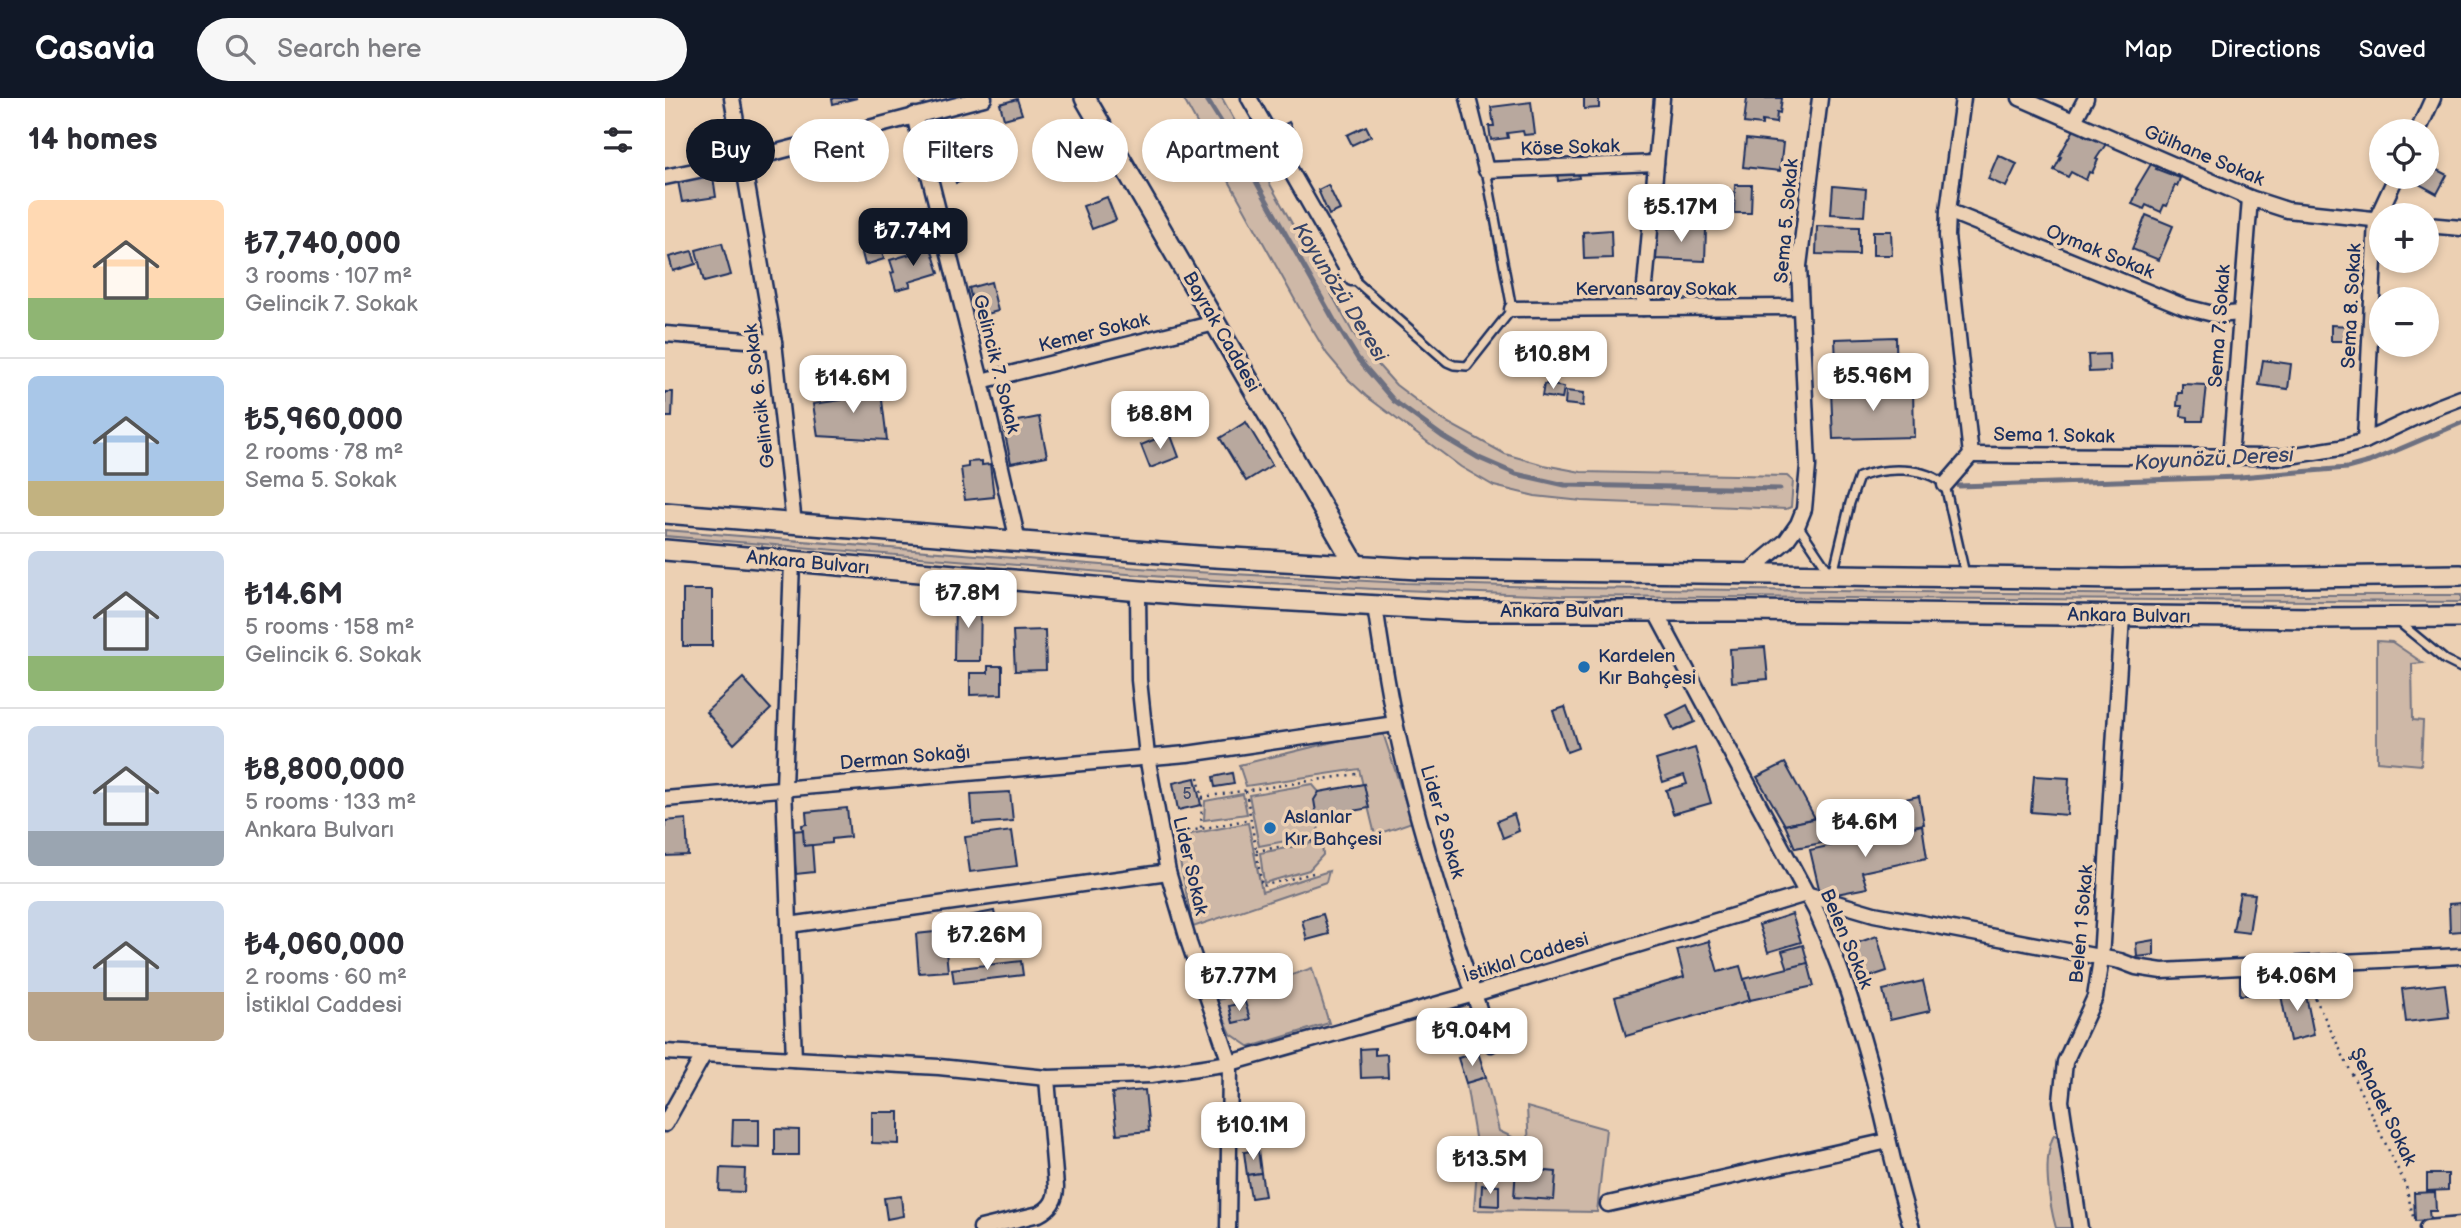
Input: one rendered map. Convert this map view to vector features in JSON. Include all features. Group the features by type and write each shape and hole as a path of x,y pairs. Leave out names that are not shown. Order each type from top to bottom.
{"main road":[{"name":"Bayrak Caddesi","path":"1085,98 1356,565"},
{"name":"Ankara Bulvarı","path":"665,513 1018,541 1432,569 1966,578 2281,579 2461,575"},
{"name":"Ankara Bulvarı","path":"665,550 1138,591 1467,611 2461,617"}],"street":[{"name":"Gelincik 6. Sokak","path":"732,98 735,119"},
{"path":"775,152 984,98"},
{"path":"1249,98 1352,278"},
{"path":"1468,98 1486,170"},
{"path":"1643,309 1662,98"},
{"name":"Sema 5. Sokak","path":"1745,575 1779,547 1798,524 1804,509 1808,466 1799,266 1820,98"},
{"path":"1945,485 1971,455 1952,291 1948,211 1963,98"},
{"name":"Gülhane Sokak","path":"2020,98 2250,198 2287,209 2369,219"},
{"path":"2074,121 2086,98"},
{"path":"2423,119 2433,98"},
{"name":"Gelincik 7. Sokak","path":"914,115 1018,541"},
{"name":"Köse Sokak","path":"1486,170 1656,163"},
{"path":"665,177 686,173"},
{"name":"Gelincik 6. Sokak","path":"746,182 774,342 794,524"},
{"name":"Sema 7. Sokak","path":"2229,458 2250,198"},
{"name":"Oymak Sokak","path":"1948,211 2185,307 2217,315 2241,313"},
{"path":"2439,226 2461,228"},
{"name":"Sema 8. Sokak","path":"2365,441 2376,273"},
{"name":"Kervansaray Sokak","path":"1512,309 1800,307"},
{"name":"Kemer Sokak","path":"981,381 1216,323"},
{"path":"665,334 774,342"},
{"name":"Sema 1. Sokak","path":"1971,455 2283,457 2365,441 2461,398"},
{"path":"792,561 784,787 794,1059"},
{"name":"Lider Sokak","path":"1138,591 1138,669 1147,756 1168,872 1230,1063 1228,1228"},
{"name":"Lider 2 Sokak","path":"1375,606 1395,724 1420,819 1473,994 1491,1044"},
{"name":"Belen Sokak","path":"1655,611 1832,948 1870,1063 1902,1200 1912,1228"},
{"name":"Belen 1 Sokak","path":"2080,1228 2061,1101 2061,1083 2065,1062 2095,997 2101,959 2122,616"},
{"name":"Derman Sokağı","path":"665,799 1187,754 1395,724"},
{"path":"789,925 1168,872"},
{"path":"1806,894 1874,914 2120,961 2136,968 2162,971 2461,956"},
{"name":"İstiklal Caddesi","path":"665,1052 939,1067 1047,1078 1151,1075 1230,1063 1473,994 1806,894"},
{"path":"665,1124 704,1054"},
{"path":"981,1228 1039,1214 1054,1201 1056,1187 1047,1078"},
{"path":"1608,1204 1888,1141"},
{"path":"2427,1228 2461,1225"}],"lane":[{"path":"1352,278 1454,365 1467,366 1512,309 1486,170"},
{"path":"1833,577 1859,477 1871,472 1891,471 1925,473 1945,485 1966,578"},
{"path":"1798,524 1833,577"},
{"path":"2394,618 2445,660 2461,668"}],"path":[{"path":"1202,797 1357,774"},
{"path":"1198,777 1202,797 1202,829"},
{"path":"1246,790 1262,886 1313,873"},
{"path":"1162,837 1251,819"},
{"path":"1256,851 1323,839"},
{"name":"Şehadet Sokak","path":"2298,963 2406,1186 2416,1228"}],"shaded area":[{"path":"1183,98 1222,98 1234,119 1195,119"},
{"path":"1230,182 1269,182 1353,333 1396,385 1441,419 1505,454 1581,472 1787,476 1793,481 1791,507 1786,509 1582,501 1535,496 1494,486 1461,467 1366,396 1327,354"},
{"path":"665,530 1177,571 1405,583 1573,588 2162,595 2461,595 2461,602 1560,596 1374,589 1164,577 665,536"},
{"path":"2377,641 2392,642 2423,663 2412,664 2413,720 2423,721 2421,765 2377,761"},
{"path":"1382,730 1412,822 1375,835 1359,769 1246,786 1239,765"},
{"path":"1312,784 1319,792 1316,812 1321,817 1317,835 1259,846 1249,795"},
{"path":"1243,794 1247,814 1204,820 1205,801"},
{"path":"1248,823 1262,892 1329,871 1326,882 1193,927 1175,837"},
{"path":"1322,841 1323,855 1309,870 1264,883 1260,853"},
{"path":"1312,968 1329,1023 1250,1047 1231,1034 1216,1001"},
{"path":"1486,1077 1499,1131 1512,1137 1513,1151 1529,1149 1527,1107 1606,1129 1597,1212 1474,1210 1478,1155 1466,1083"},
{"path":"2054,1135 2070,1140 2080,1181 2086,1228 2056,1228 2049,1194 2048,1168 2050,1145"}],"building":[{"path":"832,98 857,98 833,104"},
{"path":"1584,98 1599,98 1599,108 1584,109"},
{"path":"1747,98 1782,98 1776,123 1744,123"},
{"path":"1017,99 1022,114 1004,119 1000,104"},
{"path":"1531,102 1535,134 1524,135 1523,131 1507,133 1508,138 1491,140 1489,126 1494,126 1491,107"},
{"path":"1366,126 1371,136 1352,145 1347,135"},
{"path":"2075,128 2087,137 2088,135 2106,144 2086,180 2071,172 2068,177 2054,170"},
{"path":"1746,139 1783,143 1780,171 1743,167"},
{"path":"1998,155 2017,164 2006,187 1988,179"},
{"path":"2151,164 2157,167 2156,169 2180,178 2167,206 2164,205 2161,212 2146,205 2144,209 2132,204 2138,190 2136,189"},
{"path":"1577,169 1579,178 1558,181 1557,171"},
{"path":"2439,171 2447,175 2437,194 2428,189 2439,189"},
{"path":"686,174 686,182 714,182 716,197 682,202 677,176"},
{"path":"1328,185 1340,210 1329,215 1318,190"},
{"path":"1735,185 1752,185 1751,213 1734,213"},
{"path":"1833,186 1866,189 1864,216 1831,214"},
{"path":"1658,192 1688,194 1686,219 1656,217"},
{"path":"1107,197 1116,220 1092,229 1083,206"},
{"path":"2146,215 2173,226 2159,260 2132,249"},
{"path":"1817,226 1859,227 1859,255 1816,254"},
{"path":"1657,227 1706,229 1705,261 1656,259"},
{"path":"1611,230 1612,258 1584,259 1583,232"},
{"path":"1873,231 1891,231 1892,255 1873,255"},
{"path":"722,243 731,275 704,282 696,250"},
{"path":"880,243 884,259 865,265 861,249"},
{"path":"931,248 939,273 909,282 911,286 896,290 890,260"},
{"path":"692,251 696,264 673,271 669,257"},
{"path":"991,282 998,311 976,317 969,288"},
{"path":"2331,325 2352,326 2351,341 2331,341"},
{"path":"1896,337 1897,389 1837,390 1835,339"},
{"path":"2109,354 2110,371 2089,372 2088,355"},
{"path":"2263,360 2291,364 2288,389 2259,385"},
{"path":"880,384 887,440 818,436 813,404 842,400 841,389"},
{"path":"1544,384 1564,387 1562,399 1542,396"},
{"path":"2182,384 2207,385 2203,421 2188,421 2188,417 2181,416 2182,406 2177,406"},
{"path":"1913,388 1914,437 1833,439 1831,390"},
{"path":"1566,391 1584,393 1583,406 1565,404"},
{"path":"665,392 673,392 672,417 665,417"},
{"path":"1039,417 1047,456 1011,463 1003,424"},
{"path":"1246,422 1272,465 1246,481 1220,438"},
{"path":"1170,433 1179,457 1150,468 1141,445"},
{"path":"982,461 982,465 990,464 994,497 965,500 961,468 968,467 968,462"},
{"path":"683,590 712,590 712,646 683,646"},
{"path":"955,599 981,599 980,661 954,661"},
{"path":"1045,630 1046,670 1015,671 1013,631"},
{"path":"1765,647 1768,679 1732,682 1730,649"},
{"path":"988,666 1002,666 1002,694 970,695 970,673 988,673"},
{"path":"743,678 771,709 734,744 706,712"},
{"path":"1687,705 1695,722 1674,731 1667,715"},
{"path":"1565,707 1578,748 1567,752 1553,711"},
{"path":"1695,748 1711,803 1673,814 1666,790 1687,784 1684,775 1663,782 1656,760"},
{"path":"1785,763 1815,818 1785,825 1757,777"},
{"path":"1232,773 1234,784 1215,787 1213,777"},
{"path":"2034,776 2069,778 2067,815 2031,812"},
{"path":"1195,778 1201,805 1178,810 1173,783"},
{"path":"1364,784 1369,808 1321,817 1316,812 1314,800 1319,792"},
{"path":"1010,792 1013,821 973,824 971,794"},
{"path":"1919,796 1924,824 1795,848 1785,825"},
{"path":"847,808 850,837 832,839 832,843 804,846 802,825 807,824 806,812"},
{"path":"1514,814 1519,831 1503,838 1497,821"},
{"path":"686,819 688,855 665,856 665,821"},
{"path":"1922,825 1927,858 1862,872 1867,888 1821,897 1810,850"},
{"path":"803,830 804,846 812,845 814,872 796,874 792,831"},
{"path":"1012,831 1017,866 970,872 965,837"},
{"path":"2240,893 2255,894 2249,933 2233,931"},
{"path":"2461,903 2461,931 2450,932 2449,904"},
{"path":"994,911 1002,948 975,953 968,916"},
{"path":"1323,914 1329,934 1307,940 1302,920"},
{"path":"1792,914 1801,942 1768,952 1759,925"},
{"path":"944,931 948,971 919,973 916,934"},
{"path":"1877,936 1887,971 1860,980 1851,945"},
{"path":"2154,940 2154,955 2137,957 2136,943"},
{"path":"1709,941 1718,972 1740,966 1750,1000 1626,1036 1615,997 1684,977 1677,950"},
{"path":"1803,945 1808,963 1788,969 1782,951"},
{"path":"1021,961 1023,975 954,983 952,969"},
{"path":"1808,963 1814,986 1750,1000 1744,979"},
{"path":"2240,976 2256,976 2256,995 2240,995"},
{"path":"1923,981 1930,1011 1890,1020 1883,990"},
{"path":"2445,984 2449,1017 2406,1022 2402,989"},
{"path":"2304,985 2314,1035 2290,1041 2280,990"},
{"path":"1245,1002 1250,1019 1233,1023 1229,1006"},
{"path":"1375,1048 1375,1055 1387,1054 1388,1077 1361,1078 1360,1049"},
{"path":"1478,1052 1486,1077 1466,1083 1458,1058"},
{"path":"1145,1090 1149,1131 1117,1134 1112,1093"},
{"path":"872,1112 899,1112 899,1144 872,1143"},
{"path":"733,1119 759,1119 759,1147 732,1146"},
{"path":"775,1129 799,1130 799,1155 775,1155"},
{"path":"1258,1150 1261,1173 1247,1175 1244,1152"},
{"path":"720,1168 745,1169 744,1192 719,1191"},
{"path":"1516,1168 1556,1172 1554,1200 1514,1197"},
{"path":"1261,1173 1265,1196 1251,1198 1247,1175"},
{"path":"2427,1174 2448,1174 2448,1190 2427,1191"},
{"path":"1482,1185 1499,1186 1499,1206 1481,1205"},
{"path":"2435,1192 2436,1211 2429,1211 2430,1220 2415,1221 2414,1193"},
{"path":"901,1196 903,1216 887,1219 884,1198"}],"waterway":[{"name":"Koyunözü Deresi","path":"1206,98 1358,359 1394,401 1442,436 1479,458 1516,474 1565,485 1780,489"},
{"name":"Koyunözü Deresi","path":"1959,486 2240,477 2347,468 2369,462 2461,423"}],"place":[{"name":"Kardelen Kır Bahçesi","path":"1584,667"},
{"name":"Aslanlar Kır Bahçesi","path":"1270,828"}]}
